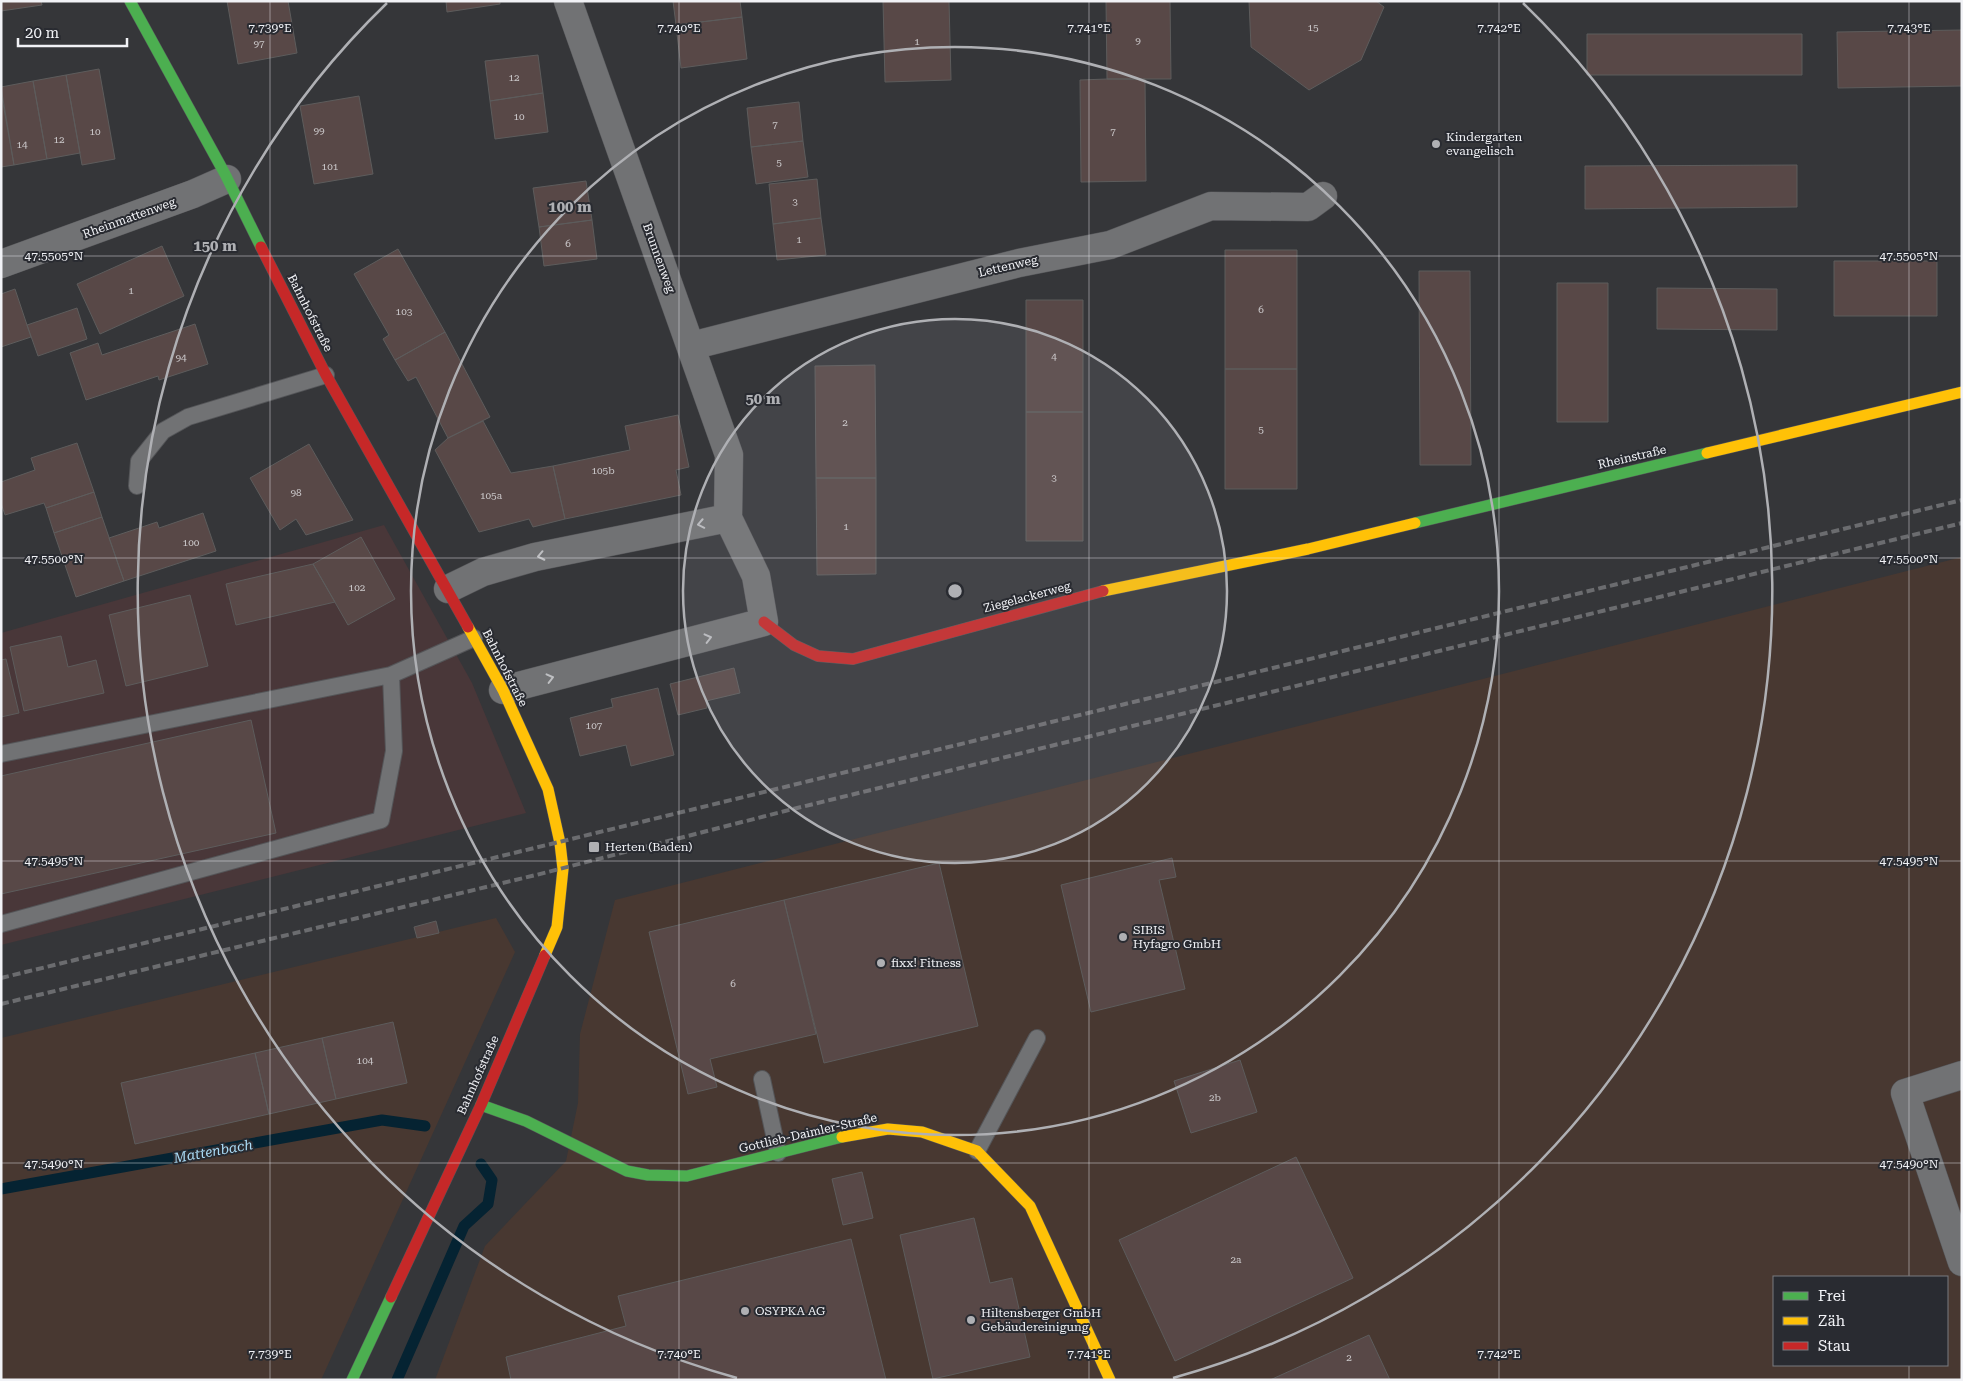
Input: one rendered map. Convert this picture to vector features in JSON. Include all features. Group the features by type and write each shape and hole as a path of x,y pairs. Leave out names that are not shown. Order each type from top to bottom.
{"street":[{"name":"Bahnhofstraße","path":"130,1 227,179 326,375 448,589 503,690 548,789 563,869 557,927 481,1105 352,1380"},
{"name":"Brunnenweg","path":"568,1 729,455 728,518"},
{"name":"Rheinmattenweg","path":"1,264 193,194 227,179"},
{"name":"Lettenweg","path":"691,346 1010,266 1110,245 1211,206 1308,206 1323,196"},
{"name":"Rheinstraße","path":"1308,548 1962,392"},
{"path":"448,589 483,572 535,557 728,518 756,576 764,622 503,690"},
{"name":"Ziegelackerweg","path":"764,622 794,645 818,656 853,659 1098,592 1308,548"},
{"path":"1962,1075 1905,1093 1962,1262"},
{"name":"Gottlieb-Daimler-Straße","path":"481,1105 526,1121 627,1171 648,1175 687,1176 829,1140 888,1129 922,1132 977,1151 1030,1206 1110,1380"}],"lane":[{"path":"137,486 139,461 163,430 188,417 326,375"},
{"path":"1,754 391,675 474,638"},
{"path":"1,924 381,820 394,751 391,675"},
{"path":"977,1151 1038,1038"},
{"path":"762,1079 778,1153"}],"shaded area":[{"path":"384,525 472,683 526,813 1,945 1,633"},
{"path":"1962,557 1962,1380 435,1380 485,1246 566,1161 578,1103 580,1034 615,900"},
{"path":"496,918 515,952 321,1380 1,1380 1,1038"}],"building":[{"path":"1,1 41,1 42,5 1,11"},
{"path":"227,1 288,1 297,53 238,64"},
{"path":"446,1 500,1 500,4 447,12"},
{"path":"673,1 740,1 742,17 676,25"},
{"path":"883,1 949,1 951,80 885,82"},
{"path":"1106,1 1170,1 1171,79 1107,79"},
{"path":"1249,1 1376,1 1384,7 1361,60 1309,90 1251,47"},
{"path":"742,17 747,59 681,68 676,25"},
{"path":"1962,30 1962,86 1838,88 1837,32"},
{"path":"1587,34 1802,34 1802,75 1587,75"},
{"path":"538,55 543,93 490,101 485,61"},
{"path":"99,69 115,159 82,165 66,75"},
{"path":"66,75 80,153 47,159 33,81"},
{"path":"1145,79 1146,181 1081,182 1080,80"},
{"path":"33,81 47,159 14,165 1,87"},
{"path":"1,92 14,165 1,167"},
{"path":"543,93 548,132 495,139 490,101"},
{"path":"359,96 373,174 314,184 300,106"},
{"path":"799,102 803,141 751,147 747,108"},
{"path":"803,141 808,177 756,184 751,147"},
{"path":"1797,165 1797,207 1585,209 1585,166"},
{"path":"817,179 821,218 773,224 769,184"},
{"path":"586,181 592,220 539,227 533,188"},
{"path":"821,218 826,255 777,260 773,224"},
{"path":"592,220 597,259 544,266 539,227"},
{"path":"162,246 184,296 100,334 77,284"},
{"path":"398,249 445,332 395,360 383,339 389,335 354,274"},
{"path":"1225,250 1297,250 1297,369 1225,369"},
{"path":"1834,261 1937,261 1937,316 1834,316"},
{"path":"1419,271 1470,271 1471,465 1420,465"},
{"path":"1557,283 1608,283 1608,422 1557,422"},
{"path":"1657,288 1777,289 1777,330 1657,329"},
{"path":"15,289 31,337 1,347 1,294"},
{"path":"1026,300 1083,300 1083,412 1026,412"},
{"path":"77,308 87,339 38,356 27,325"},
{"path":"195,324 208,364 159,380 158,376 86,400 70,353 98,343 102,355"},
{"path":"445,332 490,417 448,438 416,377 408,381 395,360"},
{"path":"875,365 876,478 816,478 815,366"},
{"path":"1225,369 1297,369 1297,489 1225,489"},
{"path":"1026,412 1083,412 1083,541 1026,541"},
{"path":"678,415 689,467 676,470 681,495 565,519 553,466 630,450 625,426"},
{"path":"483,421 511,473 553,466 565,519 533,527 529,519 479,532 435,450 448,438"},
{"path":"77,443 94,492 46,508 44,503 5,515 1,503 1,482 35,470 31,458"},
{"path":"309,444 353,520 306,535 296,519 280,530 250,478"},
{"path":"816,478 876,478 876,574 817,575"},
{"path":"94,492 102,517 54,533 46,508"},
{"path":"203,513 216,551 124,581 109,538 157,522 159,528"},
{"path":"102,517 124,581 76,597 54,533"},
{"path":"361,537 395,599 348,625 313,564"},
{"path":"313,564 335,602 236,625 226,584"},
{"path":"190,595 208,666 126,686 109,615"},
{"path":"61,636 68,667 96,660 104,693 24,711 10,647"},
{"path":"6,659 19,713 1,717 1,660"},
{"path":"734,668 740,693 706,701 707,708 678,715 670,684"},
{"path":"658,688 674,755 631,766 626,745 580,756 570,718 613,707 611,699"},
{"path":"251,720 276,833 1,894 1,776"},
{"name":"SIBIS Hyfagro GmbH","path":"1172,858 1176,877 1159,880 1185,989 1091,1012 1061,885"},
{"name":"fixx! Fitness","path":"939,863 978,1026 824,1063 784,900"},
{"path":"784,900 816,1034 710,1059 717,1087 688,1094 649,932"},
{"path":"436,921 439,933 417,938 414,927"},
{"path":"393,1022 407,1083 336,1099 322,1038"},
{"path":"322,1038 336,1099 269,1114 255,1053"},
{"path":"255,1053 269,1114 135,1144 121,1083"},
{"path":"1240,1060 1257,1112 1191,1133 1174,1081"},
{"path":"1296,1157 1353,1278 1175,1361 1119,1240"},
{"path":"862,1172 873,1218 843,1225 832,1179"},
{"name":"Hiltensberger GmbH Gebäudereinigung","path":"974,1218 990,1283 1012,1278 1030,1357 933,1379 900,1235"},
{"name":"OSYPKA AG","path":"851,1239 886,1380 511,1380 506,1357 626,1326 618,1296"},
{"path":"1369,1335 1390,1380 1270,1380"}],"waterway":[{"name":"Mattenbach","path":"1,1189 382,1120 425,1126"},
{"name":"Mattenbach","path":"397,1380 464,1226 488,1204 492,1180 481,1164"}],"railway":[{"path":"1,978 1962,500"},
{"path":"1,1004 536,875 785,811 1962,523"}],"traffic: fast":[{"path":"130,1 225,174 261,247"},
{"path":"1415,523 1707,453"},
{"path":"481,1105 526,1121 627,1171 648,1175 687,1176 842,1137"},
{"path":"352,1380 391,1297"}],"traffic: slow":[{"path":"1707,453 1962,392"},
{"path":"1103,591 1308,549 1415,523"},
{"path":"468,627 503,690 548,789 560,843 563,869 557,927 545,955"},
{"path":"842,1137 888,1129 922,1132 977,1151 1030,1206 1110,1380"}],"traffic: jam":[{"path":"261,247 326,375 468,627"},
{"path":"764,622 794,645 818,656 853,659 1103,591"},
{"path":"391,1297 481,1105 545,955"}],"place":[{"name":"Kindergarten evangelisch","path":"1436,144"},
{"name":"Herten (Baden)","path":"594,847"},
{"name":"SIBIS Hyfagro GmbH","path":"1123,937"},
{"name":"fixx! Fitness","path":"881,963"},
{"name":"OSYPKA AG","path":"745,1311"},
{"name":"Hiltensberger GmbH Gebäudereinigung","path":"971,1320"}]}
